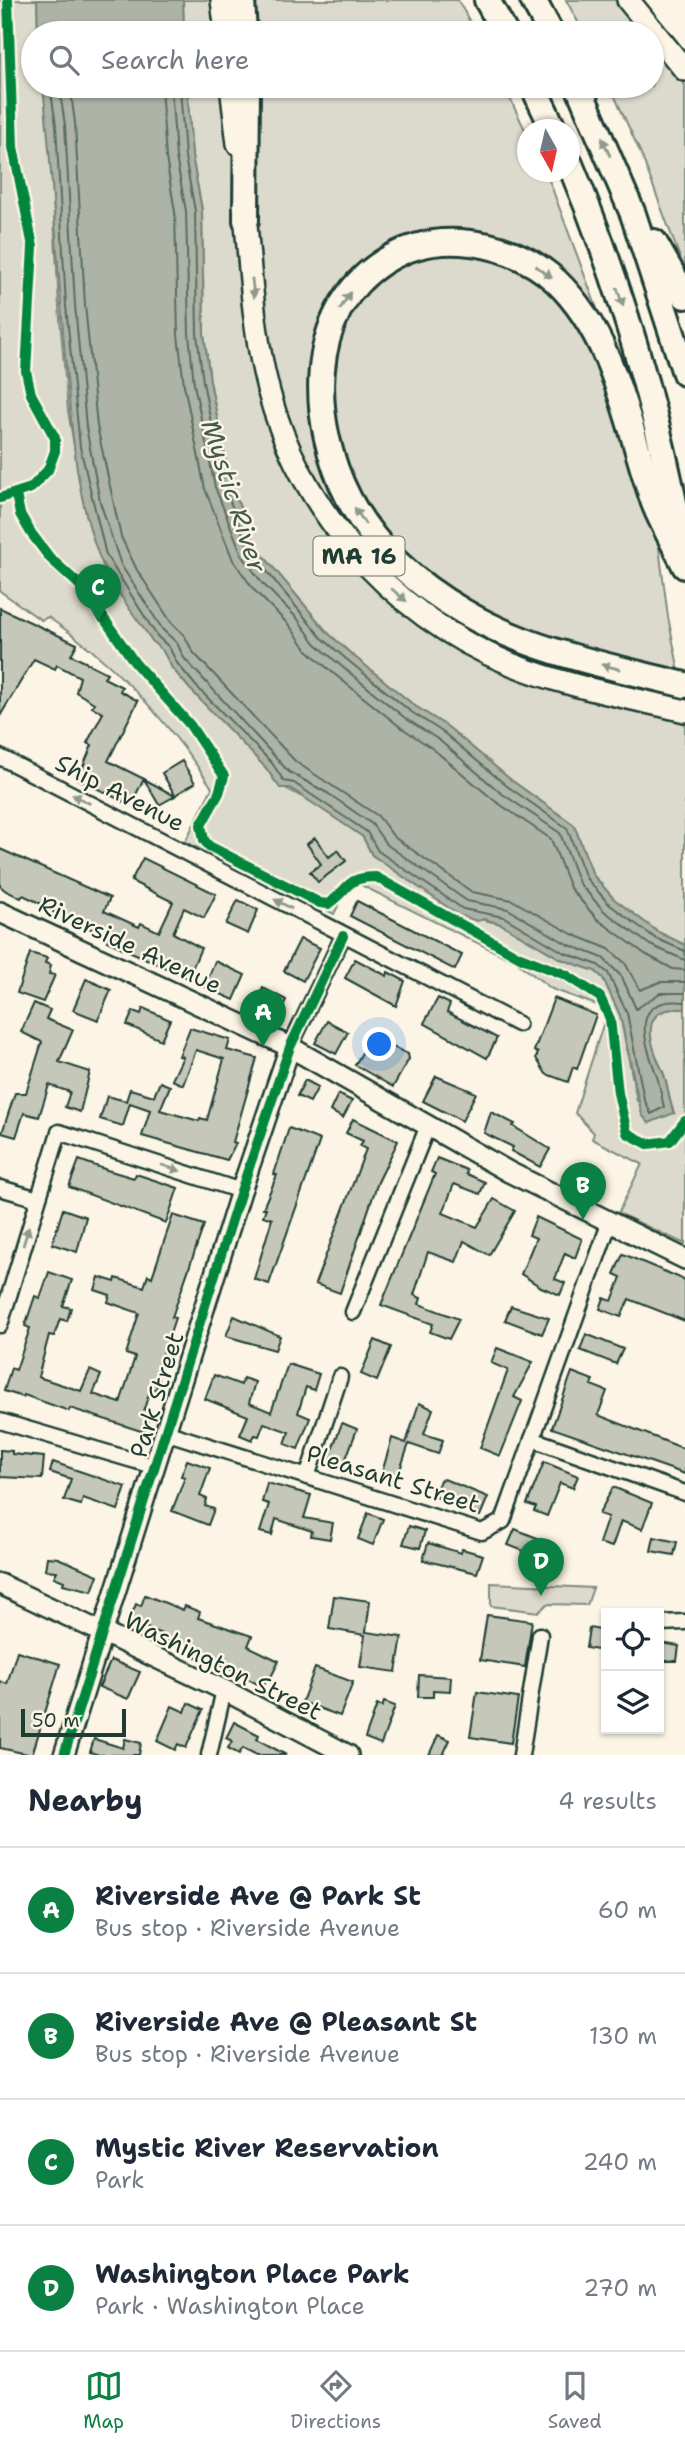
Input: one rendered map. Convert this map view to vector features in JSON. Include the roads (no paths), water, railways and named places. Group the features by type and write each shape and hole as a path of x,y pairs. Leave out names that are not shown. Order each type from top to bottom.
{"highway":[{"path":"242,0 243,21"},
{"path":"487,0 498,21"},
{"path":"533,0 544,21"},
{"path":"246,220 247,98"},
{"path":"539,98 549,119"},
{"path":"583,98 651,262 685,373"},
{"path":"576,182 632,332 664,453 685,558"},
{"path":"625,194 685,296"},
{"path":"681,684 561,654 493,628 433,592 382,547 350,501 337,474 329,447 321,389 326,341 341,307 361,279 393,256 414,247 454,241 475,243 516,255 555,280 597,335 617,384 655,506 685,566"}],"main road":[{"path":"222,0 225,21"},
{"path":"628,0 645,21"},
{"path":"664,44 685,70"},
{"name":"MA 16","path":"232,98 260,349 280,424 312,492 361,559 425,615 498,659 546,677 682,711"}],"street":[{"name":"Ship Avenue","path":"0,758 518,1024"},
{"name":"Riverside Avenue","path":"0,912 289,1047 427,1128 609,1224 685,1259"},
{"path":"289,1047 343,936"},
{"name":"Park Street","path":"64,1755 168,1433 241,1191 289,1047"},
{"path":"353,1312 427,1128"},
{"path":"0,1325 59,1132 241,1191"},
{"path":"0,1188 38,1199"},
{"name":"Pleasant Street","path":"168,1433 482,1532 503,1521 609,1224"},
{"path":"307,1476 340,1377"},
{"path":"0,1421 156,1467"},
{"path":"531,1439 685,1493"},
{"name":"Washington Street","path":"0,1584 224,1690 348,1755"},
{"path":"664,1623 685,1622"},
{"path":"522,1755 540,1635"},
{"path":"209,1755 224,1690"}],"water":[{"path":"37,0 183,0 184,21 38,21"},
{"name":"Mystic River","path":"44,98 188,98 192,156 202,210 204,334 210,381 230,483 256,547 327,632 350,653 415,706 448,727 511,780 574,825 593,875 614,899 658,932 685,945 685,1009 670,1009 660,1013 651,1027 653,1047 674,1113 649,1123 642,1115 620,1015 603,978 595,971 561,959 501,924 459,915 372,855 363,837 290,788 280,788 266,768 172,668 163,651 153,642 117,590 104,567 91,533 76,463"}],"place":[{"name":"Mystic River Reservation","path":"98,622"},
{"name":"Riverside Ave @ Park St","path":"263,1047"},
{"name":"Riverside Ave @ Pleasant St","path":"583,1220"},
{"name":"Washington Place Park","path":"541,1596"}]}
